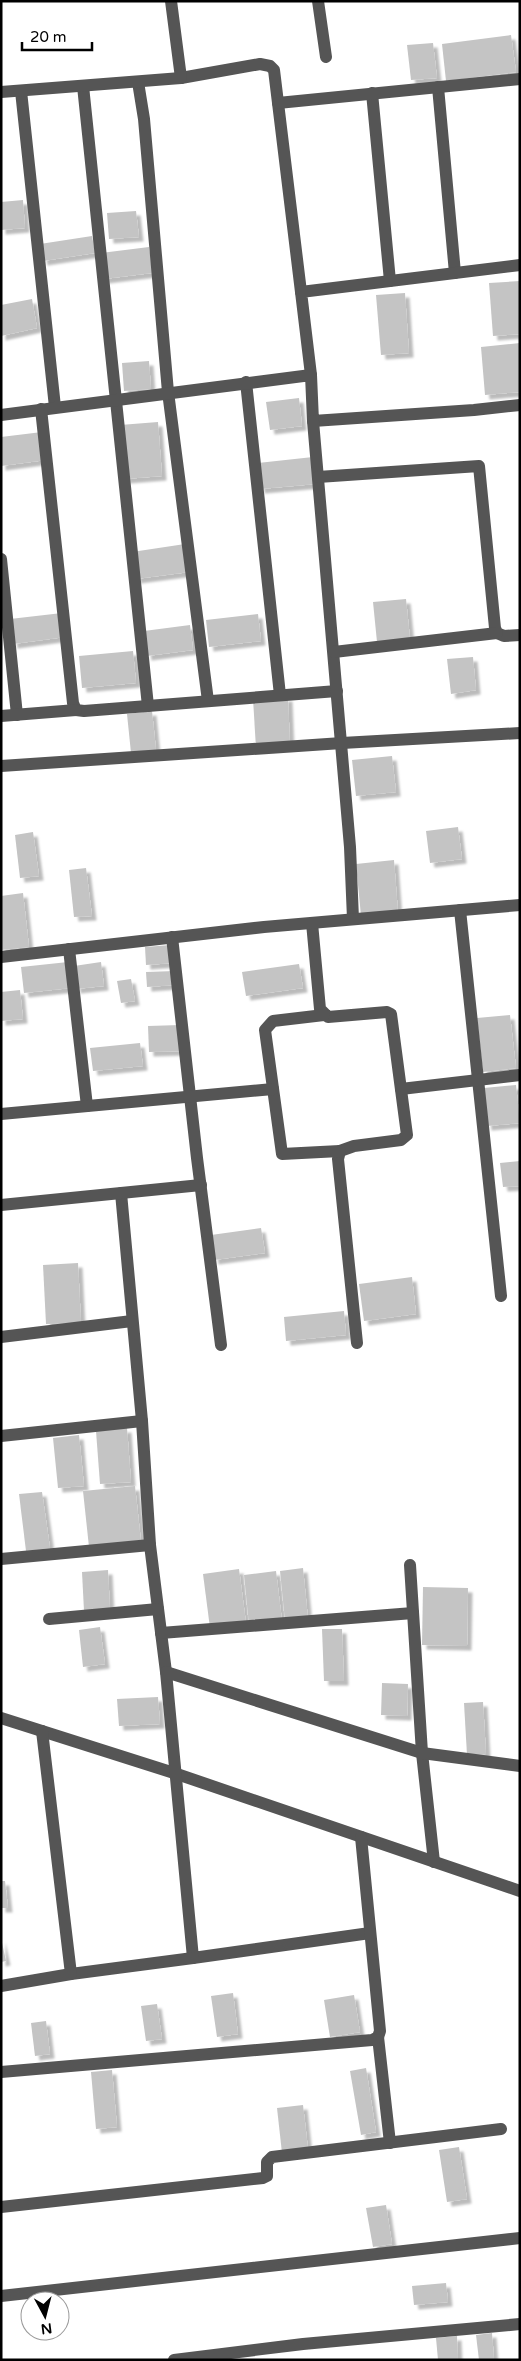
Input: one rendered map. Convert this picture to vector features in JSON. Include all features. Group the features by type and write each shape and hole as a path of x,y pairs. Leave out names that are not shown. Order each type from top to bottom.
{"street":[{"path":"171,1 180,78"},
{"path":"318,1 326,57"},
{"path":"1,92 180,78 260,64 270,66 274,70 311,375 313,421 350,846 353,919"},
{"path":"278,102 520,79"},
{"path":"138,82 144,119 168,392 208,701"},
{"path":"83,86 148,706"},
{"path":"438,87 455,273"},
{"path":"21,91 55,407"},
{"path":"372,94 390,281"},
{"path":"301,292 520,265"},
{"path":"1,415 311,375"},
{"path":"246,382 280,695"},
{"path":"313,421 520,405"},
{"path":"41,409 73,703 76,710"},
{"path":"318,477 480,466 497,633"},
{"path":"1,559 17,715"},
{"path":"334,652 497,633 504,636 520,635"},
{"path":"1,716 76,710 84,712 337,691"},
{"path":"1,766 520,733"},
{"path":"1,957 312,922 520,906"},
{"path":"460,910 501,1296"},
{"path":"312,922 320,1009 324,1015"},
{"path":"172,937 222,1345"},
{"path":"69,949 86,1106"},
{"path":"387,1012 391,1014 407,1135 405,1138 340,1150 282,1154 265,1030 268,1024 273,1021 324,1015 328,1017 387,1012"},
{"path":"401,1089 520,1075"},
{"path":"1,1114 273,1089"},
{"path":"340,1150 338,1160 358,1343"},
{"path":"1,1205 201,1185"},
{"path":"122,1193 142,1421 150,1545 166,1672 174,1773 193,1958"},
{"path":"1,1337 132,1321"},
{"path":"1,1436 142,1421"},
{"path":"1,1559 150,1545"},
{"path":"410,1565 422,1753 434,1862"},
{"path":"49,1619 158,1609"},
{"path":"161,1633 413,1612"},
{"path":"166,1672 422,1753 520,1766"},
{"path":"1,1718 174,1773 520,1891"},
{"path":"42,1731 71,1974"},
{"path":"361,1837 380,2031 378,2036 390,2143"},
{"path":"1,1986 71,1974 370,1933"},
{"path":"1,2072 372,2040 378,2036"},
{"path":"1,2207 263,2178 267,2176 266,2162 272,2157 501,2129"},
{"path":"1,2296 520,2238"},
{"path":"174,2360 304,2344 520,2324"}],"building":[{"path":"511,35 516,72 446,81 442,44"},
{"path":"433,43 437,78 411,80 407,45"},
{"path":"23,200 25,228 1,230 1,202"},
{"path":"136,211 139,237 109,239 107,213"},
{"path":"92,236 95,253 43,261 40,244"},
{"path":"149,247 152,273 104,279 101,253"},
{"path":"520,281 520,334 493,336 489,283"},
{"path":"405,293 409,353 381,355 376,295"},
{"path":"32,299 37,328 1,336 1,305"},
{"path":"520,343 520,392 485,395 481,347"},
{"path":"149,361 151,389 124,391 122,363"},
{"path":"299,398 302,426 270,430 266,402"},
{"path":"158,422 162,476 125,479 120,425"},
{"path":"42,432 46,460 1,466 1,437"},
{"path":"313,457 316,484 260,489 258,463"},
{"path":"185,544 189,572 136,579 132,552"},
{"path":"406,599 410,639 377,642 373,602"},
{"path":"62,613 65,637 13,644 10,619"},
{"path":"258,614 261,641 209,647 206,620"},
{"path":"190,625 193,650 147,656 144,631"},
{"path":"133,651 136,683 82,688 79,656"},
{"path":"473,657 476,690 451,694 447,659"},
{"path":"288,697 290,746 256,748 253,699"},
{"path":"152,711 156,750 131,753 127,714"},
{"path":"392,756 396,792 356,796 352,760"},
{"path":"458,827 462,859 430,863 426,831"},
{"path":"33,832 39,876 20,878 15,835"},
{"path":"394,860 398,913 361,916 356,864"},
{"path":"86,868 92,916 74,917 69,870"},
{"path":"23,893 29,947 1,950 1,896"},
{"path":"171,945 173,963 146,965 145,947"},
{"path":"68,962 71,988 24,993 21,967"},
{"path":"101,962 104,986 76,989 74,966"},
{"path":"299,964 303,988 246,996 242,972"},
{"path":"175,971 175,985 147,987 146,972"},
{"path":"131,979 135,1001 121,1003 117,981"},
{"path":"20,990 23,1019 1,1021 1,992"},
{"path":"510,1015 516,1068 483,1072 477,1018"},
{"path":"180,1025 181,1051 149,1052 148,1026"},
{"path":"140,1043 143,1066 93,1071 90,1048"},
{"path":"516,1085 520,1123 487,1126 484,1088"},
{"path":"520,1161 520,1186 503,1187 500,1163"},
{"path":"261,1228 265,1253 214,1260 211,1235"},
{"path":"78,1263 81,1323 46,1324 43,1265"},
{"path":"412,1277 416,1314 364,1321 359,1284"},
{"path":"344,1311 346,1335 286,1341 284,1317"},
{"path":"127,1428 131,1482 100,1484 96,1431"},
{"path":"79,1435 84,1486 58,1488 53,1438"},
{"path":"135,1486 141,1542 89,1547 83,1491"},
{"path":"42,1492 50,1548 26,1551 19,1494"},
{"path":"303,1568 308,1619 285,1621 280,1571"},
{"path":"239,1569 246,1623 210,1628 203,1574"},
{"path":"108,1570 110,1610 84,1611 82,1572"},
{"path":"276,1571 282,1621 249,1625 244,1575"},
{"path":"423,1587 468,1588 467,1646 422,1645"},
{"path":"100,1627 105,1664 83,1667 79,1630"},
{"path":"322,1629 342,1629 344,1681 324,1681"},
{"path":"382,1683 408,1684 407,1716 381,1715"},
{"path":"158,1697 160,1724 119,1726 117,1699"},
{"path":"483,1702 486,1754 467,1755 464,1703"},
{"path":"1,1881 5,1881 8,1908 1,1908"},
{"path":"1,1938 6,1961 1,1962"},
{"path":"233,1993 238,2034 217,2037 211,1996"},
{"path":"354,1995 360,2032 330,2037 324,2000"},
{"path":"157,2004 162,2039 146,2041 141,2006"},
{"path":"46,2021 50,2054 35,2056 31,2023"},
{"path":"366,2068 376,2132 361,2135 350,2071"},
{"path":"112,2070 117,2127 96,2129 91,2072"},
{"path":"303,2105 308,2149 282,2153 277,2108"},
{"path":"459,2147 467,2199 447,2202 439,2150"},
{"path":"386,2205 392,2244 373,2247 366,2208"},
{"path":"446,2283 448,2302 414,2305 412,2286"},
{"path":"492,2333 494,2360 479,2360 476,2335"},
{"path":"457,2336 458,2360 438,2360 436,2338"}]}
